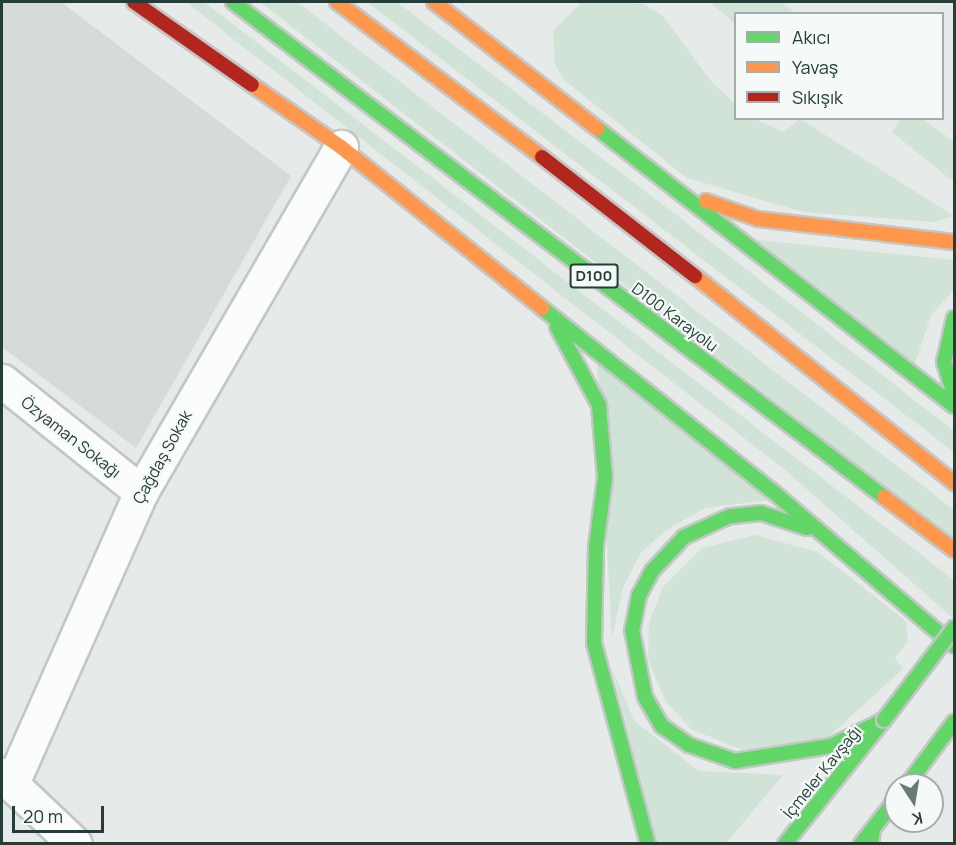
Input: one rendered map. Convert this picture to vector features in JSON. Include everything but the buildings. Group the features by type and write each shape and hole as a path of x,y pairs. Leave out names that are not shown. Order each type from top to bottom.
{"main road":[{"path":"134,2 341,147 825,534 954,646"},
{"name":"D100 Karayolu","path":"233,2 954,550"},
{"path":"337,2 595,197 954,483"},
{"path":"434,2 954,406"},
{"path":"676,189 758,219 954,242"},
{"path":"551,317 599,405 605,478 594,642 648,843"},
{"path":"954,318 944,362 954,394"},
{"path":"825,534 761,513 730,516 684,537 652,571 639,595 632,630 645,697 662,726 689,745 735,761 831,746 884,720"},
{"name":"İçmeler Kavşağı","path":"785,843 884,720 954,628"},
{"path":"916,773 954,722"},
{"path":"861,843 872,837 884,818"}],"street":[{"name":"Çağdaş Sokak","path":"7,779 141,492 341,147"},
{"name":"Özyaman Sokağı","path":"2,381 141,492"},
{"path":"7,779 75,843"}],"shaded area":[{"path":"2,2 61,2 291,176 136,448 2,347"}],"green space":[{"path":"186,2 204,2 954,580 954,619 784,469"},
{"path":"260,2 297,2 954,510 954,540"},
{"path":"367,2 397,2 688,224 954,431 954,452"},
{"path":"582,2 643,4 662,15 710,80 734,103 734,120 756,120 784,132 802,120 954,216 935,222 803,212 687,178 564,80 555,64 553,31"},
{"path":"710,2 781,2 795,12 734,12 734,23"},
{"path":"900,120 924,120 954,142 954,182 892,132"},
{"path":"757,240 954,260 954,290 931,315 915,363"},
{"path":"597,363 771,500 705,508 665,531 640,554 623,587 612,638"},
{"path":"755,535 818,552 906,621 908,641 895,658 903,669 827,738 742,750 691,729 665,700 648,660 649,623 663,587 702,548"},
{"path":"612,668 634,721 699,771 783,775 726,843 656,843"}],"traffic: fast":[{"path":"233,2 884,497"},
{"path":"598,129 954,406"},
{"path":"542,308 771,490 954,646"},
{"path":"954,318 944,362 954,394"},
{"path":"557,327 599,405 605,478 596,546 594,643 648,844"},
{"path":"807,528 761,513 730,516 684,537 652,571 639,595 632,630 645,697 662,726 689,745 735,761 831,746 884,720"},
{"path":"884,720 954,628"},
{"path":"785,844 884,720"},
{"path":"916,773 954,722"},
{"path":"861,844 884,814"},
{"path":"871,844 873,830"}],"traffic: slow":[{"path":"337,2 542,157"},
{"path":"434,2 598,129"},
{"path":"252,85 341,147 542,308"},
{"path":"706,201 758,219 954,242"},
{"path":"695,276 954,483"},
{"path":"884,497 954,550"}],"traffic: jam":[{"path":"134,2 252,85"},
{"path":"542,157 695,276"}]}
